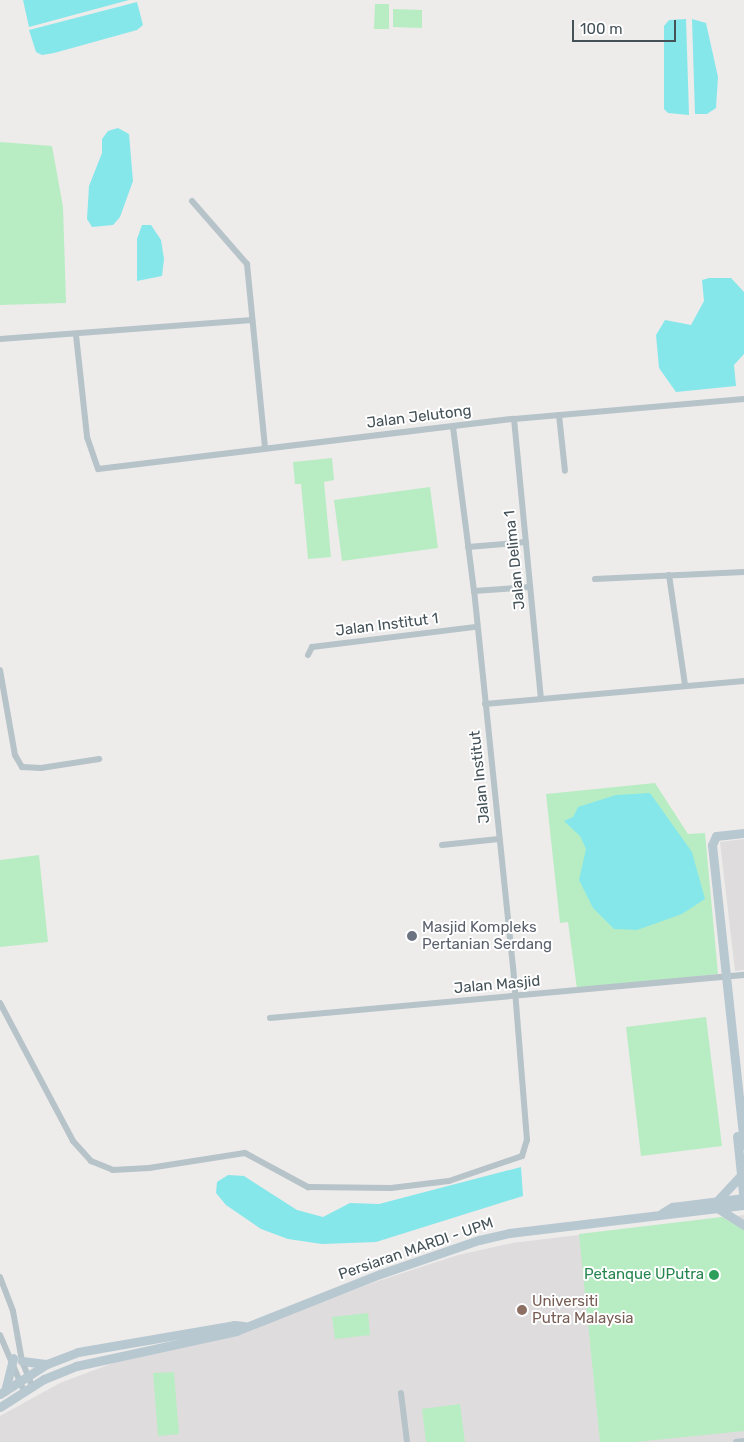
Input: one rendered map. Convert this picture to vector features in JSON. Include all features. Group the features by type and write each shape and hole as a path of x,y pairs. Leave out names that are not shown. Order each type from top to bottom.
{"street":[{"path":"192,201 244,256 248,271 265,447"},
{"path":"0,338 76,335 252,320"},
{"name":"Jalan Jelutong","path":"76,335 87,438 98,469 265,447 514,419 744,400"},
{"path":"559,415 565,471"},
{"name":"Jalan Delima 1","path":"514,419 541,699"},
{"name":"Jalan Institut","path":"0,1003 73,1141 92,1161 113,1170 150,1168 240,1153 308,1186 355,1189 449,1182 516,1159 526,1149 526,1126 515,997 476,627 474,591 453,426"},
{"path":"468,547 526,542"},
{"path":"595,579 744,572"},
{"path":"670,575 686,685"},
{"path":"474,591 530,587"},
{"name":"Jalan Institut 1","path":"308,655 312,647 476,627"},
{"path":"0,670 3,712 15,755 22,767 40,768 99,759"},
{"path":"485,704 744,681"},
{"path":"718,1205 744,1204 744,1197 727,977 712,845 714,838 744,833"},
{"path":"442,845 499,840"},
{"name":"Jalan Masjid","path":"270,1018 744,975"},
{"path":"718,1205 743,1172 744,1145 735,1076"},
{"path":"718,1205 744,1197"},
{"path":"718,1205 744,1225"},
{"name":"Persiaran MARDI - UPM","path":"0,1407 28,1389 76,1366 236,1331 244,1326 480,1240 509,1233 662,1213 673,1215 718,1205"},
{"path":"0,1278 13,1311 17,1359 2,1393"},
{"name":"Persiaran MARDI - UPM","path":"2,1393 47,1364 78,1352 234,1325 244,1326"},
{"path":"0,1334 17,1359 28,1389"},
{"path":"17,1359 47,1364"},
{"path":"401,1393 407,1442"},
{"path":"736,1442 744,1441"}],"shaded area":[{"path":"744,839 744,970 735,971 720,842"},
{"name":"Universiti Putra Malaysia","path":"744,1215 744,1442 0,1442 0,1416 60,1383 113,1363 225,1338 375,1282 458,1255 512,1243"}],"green space":[{"path":"375,4 389,4 389,29 374,29"},
{"path":"393,9 422,10 422,28 393,27"},
{"path":"0,142 52,146 63,207 66,303 0,305"},
{"path":"332,458 334,480 324,482 331,557 308,559 301,484 295,484 293,462"},
{"path":"430,487 438,548 342,561 334,500"},
{"path":"655,783 688,834 705,833 718,974 577,989 568,922 560,923 546,794"},
{"path":"39,855 48,942 0,947 0,860"},
{"path":"706,1017 722,1146 641,1156 626,1027"},
{"path":"722,1217 744,1230 744,1431 635,1442 600,1442 579,1234"},
{"path":"368,1313 370,1335 335,1339 332,1317"},
{"path":"174,1372 179,1434 158,1436 153,1373"},
{"path":"460,1404 465,1442 426,1442 422,1409"}],"water":[{"path":"23,0 129,0 29,27"},
{"path":"137,2 143,25 137,30 54,53 42,55 36,52 29,30"},
{"path":"686,19 689,115 668,113 664,109 664,26 669,20"},
{"path":"692,19 706,23 718,77 716,108 707,114 695,114"},
{"path":"118,128 129,134 133,181 120,217 113,225 92,227 87,219 89,186 102,153 102,139 108,131"},
{"path":"142,225 151,225 161,240 164,259 162,276 137,281 137,239"},
{"path":"709,278 731,278 744,292 744,354 734,365 736,386 676,392 659,368 656,335 665,320 691,325 704,301 702,280"},
{"path":"650,793 692,852 705,899 682,914 637,930 614,929 593,908 579,880 586,849 580,836 564,821 573,817 578,807 616,795"},
{"path":"521,1167 523,1196 376,1242 322,1244 288,1239 261,1229 226,1205 216,1193 217,1182 228,1175 244,1176 297,1210 323,1217 350,1203 379,1204"}],"place":[{"name":"Masjid Kompleks Pertanian Serdang","path":"412,936"},
{"name":"Petanque UPutra","path":"714,1275"},
{"name":"Universiti Putra Malaysia","path":"522,1310"}]}
